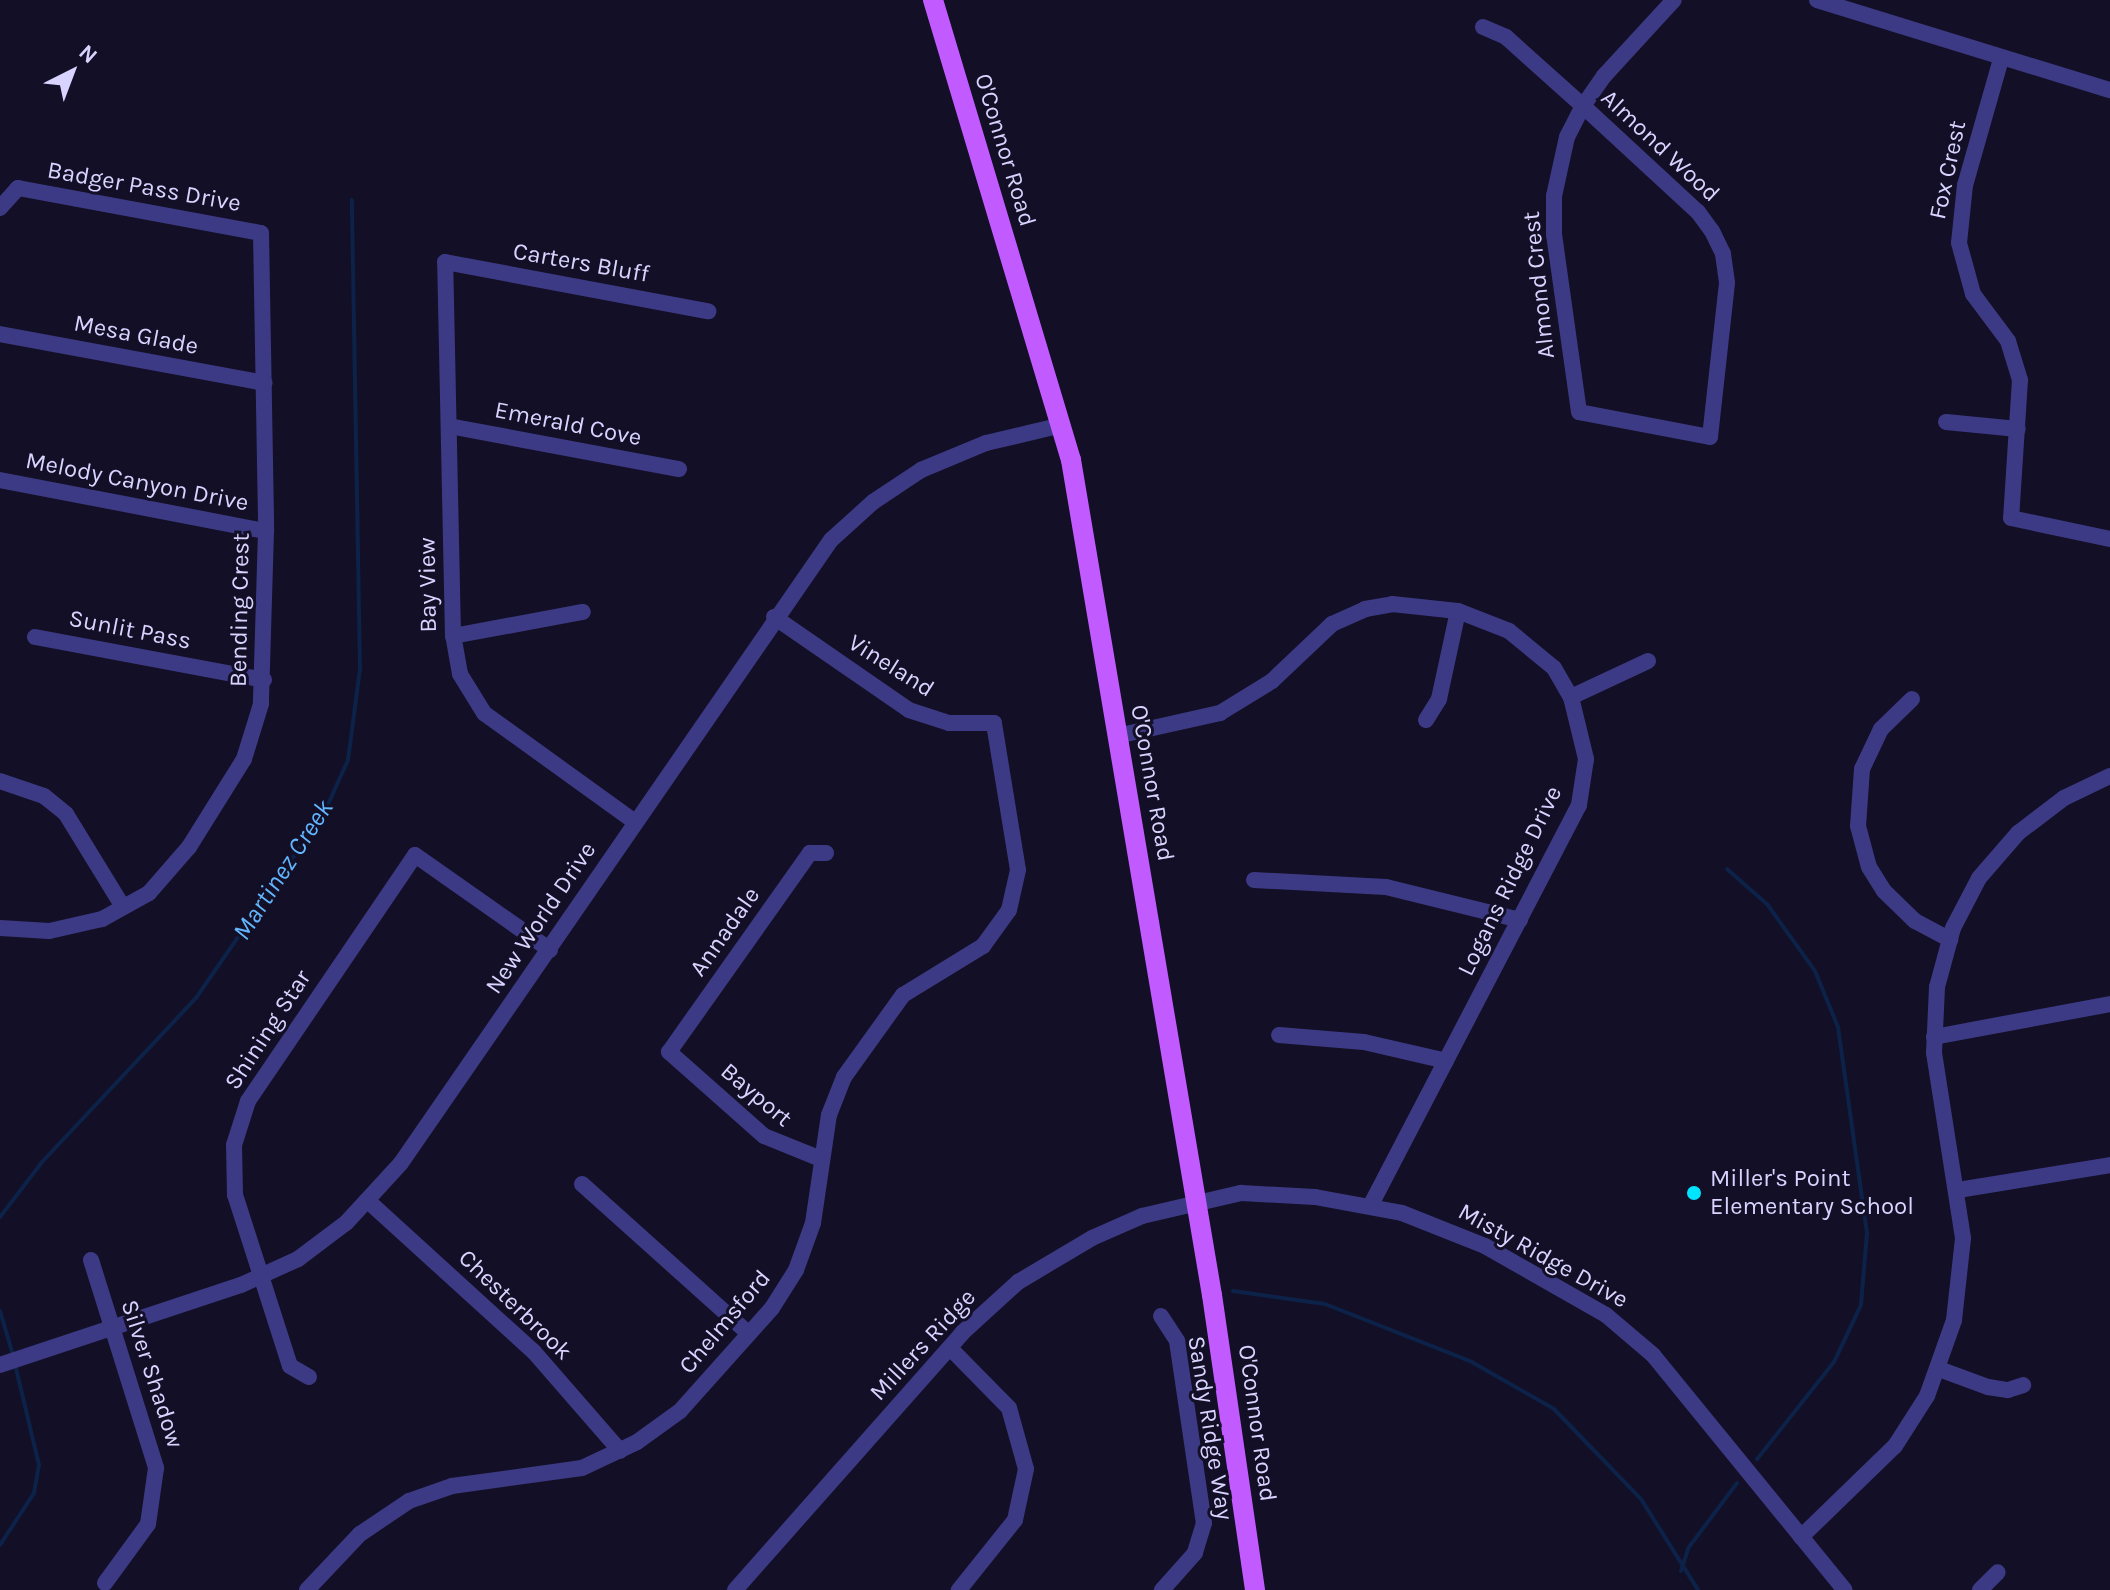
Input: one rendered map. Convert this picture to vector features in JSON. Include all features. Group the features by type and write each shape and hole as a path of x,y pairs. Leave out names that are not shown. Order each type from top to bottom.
{"main road":[{"name":"O'Connor Road","path":"933,0 1062,425 1196,1201 1255,1590"}],"street":[{"name":"Almond Crest","path":"1674,0 1583,106 1567,137 1554,196 1579,412 1710,437"},
{"path":"1817,0 2110,90"},
{"name":"Almond Wood","path":"1483,27 1506,37 1698,212 1723,254 1727,283 1710,437"},
{"name":"Fox Crest","path":"2001,59 1965,185 1959,243 1973,294 2016,360 2018,429 2011,518 2110,539"},
{"name":"Badger Pass Drive","path":"0,208 18,188 261,233"},
{"name":"Bending Crest","path":"0,928 49,931 102,919 162,881 222,796 254,735 264,680 266,531 261,233"},
{"name":"Carters Bluff","path":"445,262 708,311"},
{"name":"Bay View","path":"445,262 453,636 460,674 484,713 635,822"},
{"name":"Mesa Glade","path":"0,334 264,383"},
{"path":"1946,422 2018,429"},
{"name":"New World Drive","path":"0,1365 261,1276 315,1248 368,1201 401,1163 550,950 774,617 831,540 892,488 951,456 1062,425"},
{"name":"Emerald Cove","path":"449,426 679,469"},
{"name":"Melody Canyon Drive","path":"0,480 266,531"},
{"name":"Logans Ridge Drive","path":"1117,736 1201,720 1239,704 1272,681 1318,634 1365,609 1411,604 1458,611 1490,622 1531,645 1554,668 1571,697 1585,745 1583,790 1572,821 1371,1205"},
{"path":"1426,720 1439,699 1458,611"},
{"path":"453,636 583,612"},
{"name":"Vineland","path":"774,617 909,710 949,723 994,723"},
{"name":"Sunlit Pass","path":"35,637 264,680"},
{"path":"1571,697 1648,661"},
{"path":"1912,699 1881,729 1862,769 1858,826 1869,867 1884,891 1915,921 1950,940"},
{"name":"Chelmsford","path":"307,1590 360,1534 409,1501 475,1481 555,1475 620,1451 680,1411 784,1291 806,1247 821,1159 836,1096 895,1003 913,987 983,946 1009,910 1018,859 994,723"},
{"path":"1801,1537 1895,1446 1939,1369 1962,1281 1958,1190 1934,1037 1937,987 1950,940 1979,878 2018,833 2064,798 2110,776"},
{"path":"0,781 44,796 66,814 123,907"},
{"name":"Annadale","path":"669,1052 810,853 826,853"},
{"name":"Shining Star","path":"309,1377 290,1366 233,1179 242,1115 415,855 550,950"},
{"path":"1254,880 1386,887 1520,920"},
{"path":"1934,1037 2110,1004"},
{"path":"1279,1035 1364,1042 1446,1061"},
{"name":"Bayport","path":"669,1052 764,1136 821,1159"},
{"path":"1958,1190 2110,1165"},
{"path":"582,1184 749,1334"},
{"name":"Misty Ridge Drive","path":"1196,1201 1241,1193 1283,1194 1371,1205 1485,1246 1629,1332 1845,1590"},
{"name":"Chesterbrook","path":"368,1201 534,1352 620,1451"},
{"name":"Millers Ridge","path":"735,1590 950,1348 1009,1290 1054,1259 1142,1216 1196,1201"},
{"name":"Silver Shadow","path":"91,1260 152,1448 157,1488 142,1535 105,1583"},
{"name":"Sandy Ridge Way","path":"1161,1316 1177,1341 1204,1523 1195,1553 1166,1589"},
{"path":"950,1348 1009,1408 1026,1469 1015,1520 959,1590"},
{"path":"1939,1369 1988,1387 2008,1390 2023,1385"},
{"path":"1980,1590 1998,1572"}],"waterway":[{"name":"Martinez Creek","path":"0,1217 42,1162 196,998 325,811 348,760 360,669 352,200"},
{"path":"1727,869 1767,904 1815,971 1838,1027 1867,1233 1861,1305 1834,1362 1757,1459"},
{"path":"1233,1291 1325,1304 1470,1361 1554,1409 1641,1499 1698,1590"},
{"name":"Martinez Creek","path":"0,1311 13,1355"},
{"name":"Martinez Creek","path":"0,1545 34,1493 39,1465 15,1364"},
{"path":"1681,1571 1689,1547 1737,1483"}],"place":[{"name":"Miller's Point Elementary School","path":"1694,1193"}]}
